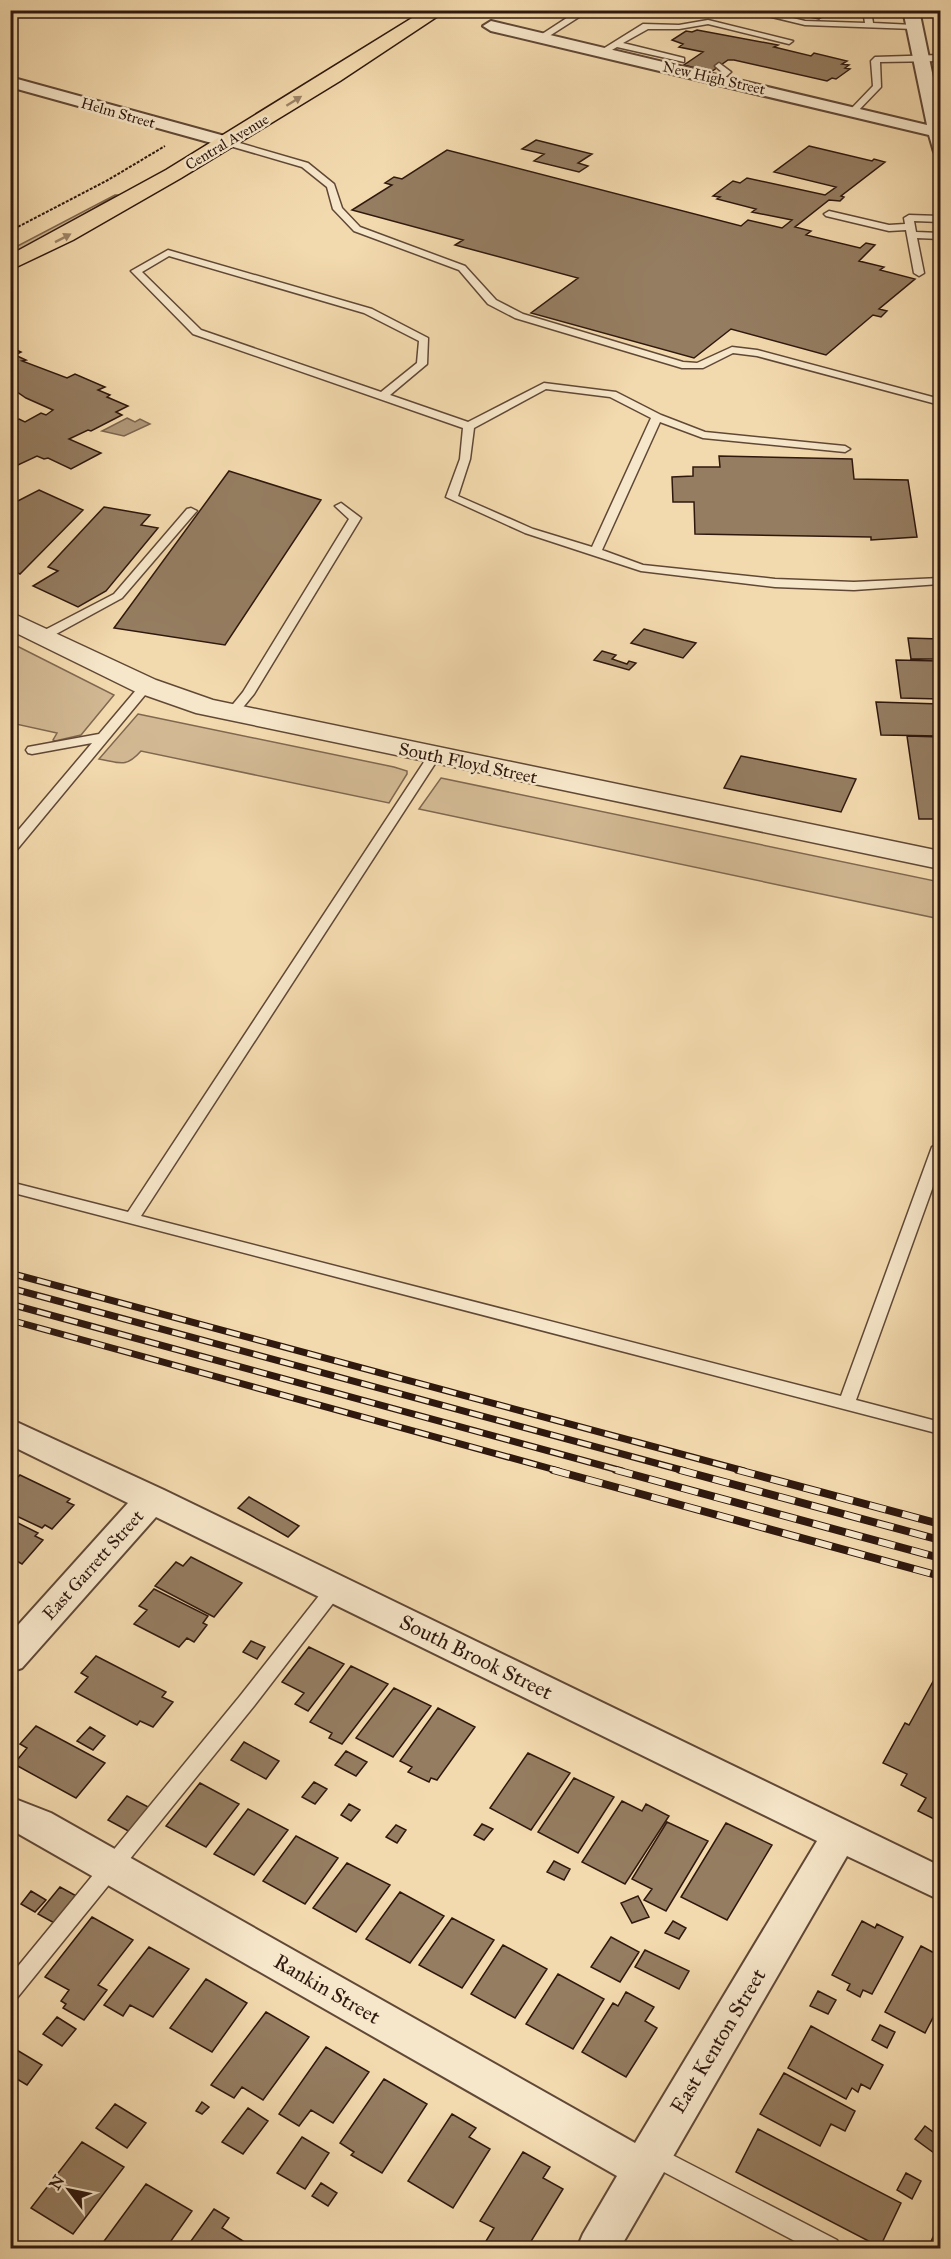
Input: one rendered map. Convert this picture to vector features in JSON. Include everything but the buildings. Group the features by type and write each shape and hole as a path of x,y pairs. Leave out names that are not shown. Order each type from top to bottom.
{"main road":[{"name":"Central Avenue","path":"10,264 70,234 226,142 438,10"},
{"name":"Central Avenue","path":"15,234 96,197 226,119"}],"street":[{"path":"912,19 940,150"},
{"name":"New High Street","path":"491,26 540,38 608,48 719,73 936,132"},
{"name":"Helm Street","path":"10,82 226,142"},
{"name":"South Floyd Street","path":"10,621 146,686 192,704 231,714 940,860"},
{"name":"South Brook Street","path":"10,1431 940,1884"},
{"name":"East Garrett Street","path":"10,1658 152,1499"},
{"name":"Rankin Street","path":"10,1812 38,1824 647,2162"},
{"name":"East Kenton Street","path":"598,2248 840,1835"}],"lane":[{"path":"540,38 586,10"},
{"path":"747,10 805,23 869,25 912,19"},
{"path":"867,10 869,25"},
{"path":"608,48 646,26 679,27 708,22 789,41"},
{"path":"853,111 877,87 875,61 883,58 940,58"},
{"path":"673,63 693,60"},
{"path":"226,142 305,165 331,186 338,209 357,229 462,268 492,302 519,316 682,365 699,366 732,350 757,352 940,402"},
{"path":"829,214 889,228 940,236"},
{"path":"919,273 909,218 940,219"},
{"path":"382,396 422,364 424,340 368,311 168,253 136,271 197,332 382,396 469,426 544,387 612,394 657,417 704,435 845,449"},
{"path":"596,552 657,417"},
{"path":"469,426 465,459 452,497 529,531 641,568 775,583 854,586 940,581"},
{"path":"231,714 248,694 355,518 341,506"},
{"path":"43,636 118,596 191,511"},
{"path":"10,849 146,686"},
{"path":"32,750 104,737"},
{"path":"132,1218 434,756"},
{"path":"847,1403 940,1147"},
{"path":"10,1187 940,1428"},
{"path":"10,1992 247,1701 335,1588"},
{"path":"647,2162 829,2248"}],"path":[{"path":"15,234 167,145"}],"shaded area":[{"path":"117,195 11,257 10,250"},
{"path":"127,418 135,422 140,419 150,424 124,436 102,431"},
{"path":"11,643 114,695 81,735 55,741 53,740 57,733 11,723"},
{"path":"138,714 394,767 407,771 407,774 389,803 141,751 131,760 122,763 99,759"},
{"path":"441,778 940,882 940,919 419,809"}],"railway":[{"path":"10,1273 744,1471"},
{"path":"10,1288 685,1471"},
{"path":"10,1304 622,1471"},
{"path":"10,1320 559,1471"},
{"path":"553,1470 940,1576"},
{"path":"616,1470 940,1558"},
{"path":"680,1470 940,1540"},
{"path":"738,1470 940,1524"}]}
